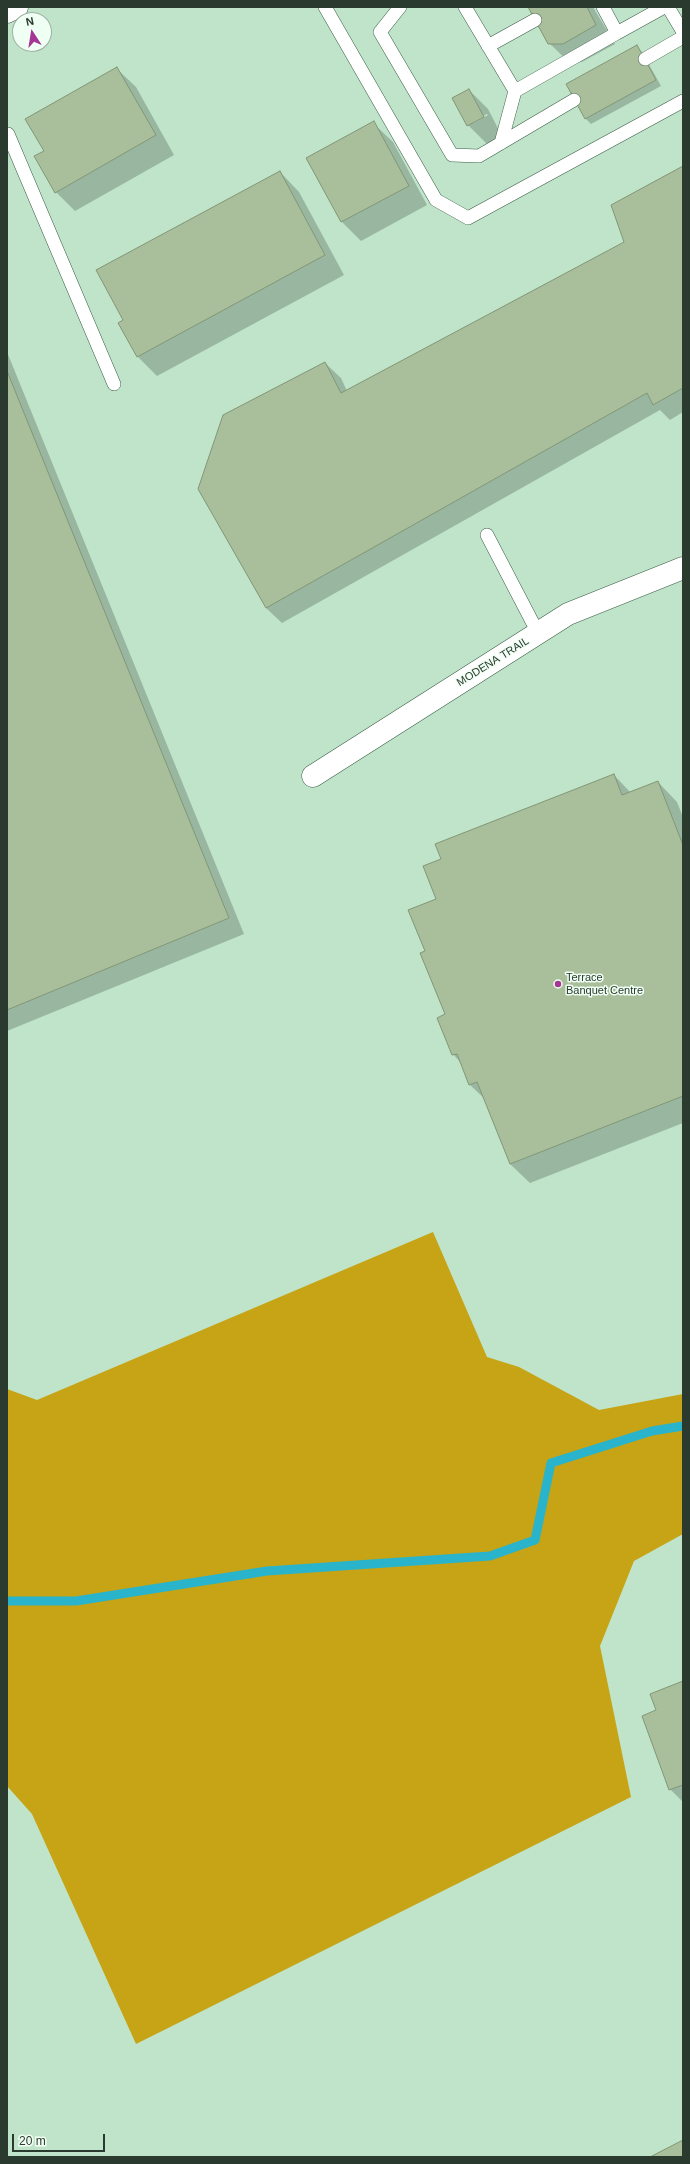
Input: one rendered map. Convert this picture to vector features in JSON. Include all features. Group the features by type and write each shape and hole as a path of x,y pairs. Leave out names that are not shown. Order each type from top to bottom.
{"street":[{"path":"7,12 17,7"},
{"name":"MODENA TRAIL","path":"312,776 568,614 683,568"}],"lane":[{"path":"325,7 436,200 468,218 683,101"},
{"path":"400,7 380,32 452,155 479,156 574,100"},
{"path":"465,7 515,91"},
{"path":"603,7 618,33"},
{"path":"501,143 515,91 664,7"},
{"path":"668,7 683,32"},
{"path":"488,46 535,20"},
{"path":"645,59 683,37"},
{"path":"8,134 114,384"},
{"path":"488,535 538,634"}],"shaded area":[{"path":"433,1232 487,1357 519,1367 599,1410 683,1394 683,1534 634,1561 600,1646 631,1797 136,2044 32,1814 7,1786 7,1389 37,1400"}],"building":[{"path":"528,7 587,7 596,25 563,44 548,44"},
{"path":"637,45 656,80 585,119 566,84"},
{"path":"117,67 156,135 55,193 34,156 44,151 25,119"},
{"path":"469,89 484,117 467,126 452,98"},
{"path":"374,121 409,186 341,222 306,158"},
{"path":"683,166 683,388 653,405 647,393 266,608 198,489 223,415 325,362 341,393 624,242 611,205"},
{"path":"280,171 325,255 137,357 118,323 123,320 96,270"},
{"path":"7,371 229,918 7,1010"},
{"name":"Terrace Banquet Centre","path":"614,774 622,795 658,781 683,845 683,1096 510,1164 477,1082 469,1085 457,1054 452,1055 437,1018 445,1014 420,953 425,951 408,910 436,899 423,866 441,859 435,844"},
{"path":"683,1681 683,1785 669,1790 642,1716 656,1710 650,1694"},
{"path":"683,2140 683,2157 650,2157"}],"waterway":[{"path":"7,1601 76,1601 267,1571 490,1556 535,1540 551,1463 652,1431 683,1426"}],"place":[{"name":"Terrace Banquet Centre","path":"558,984"}]}
